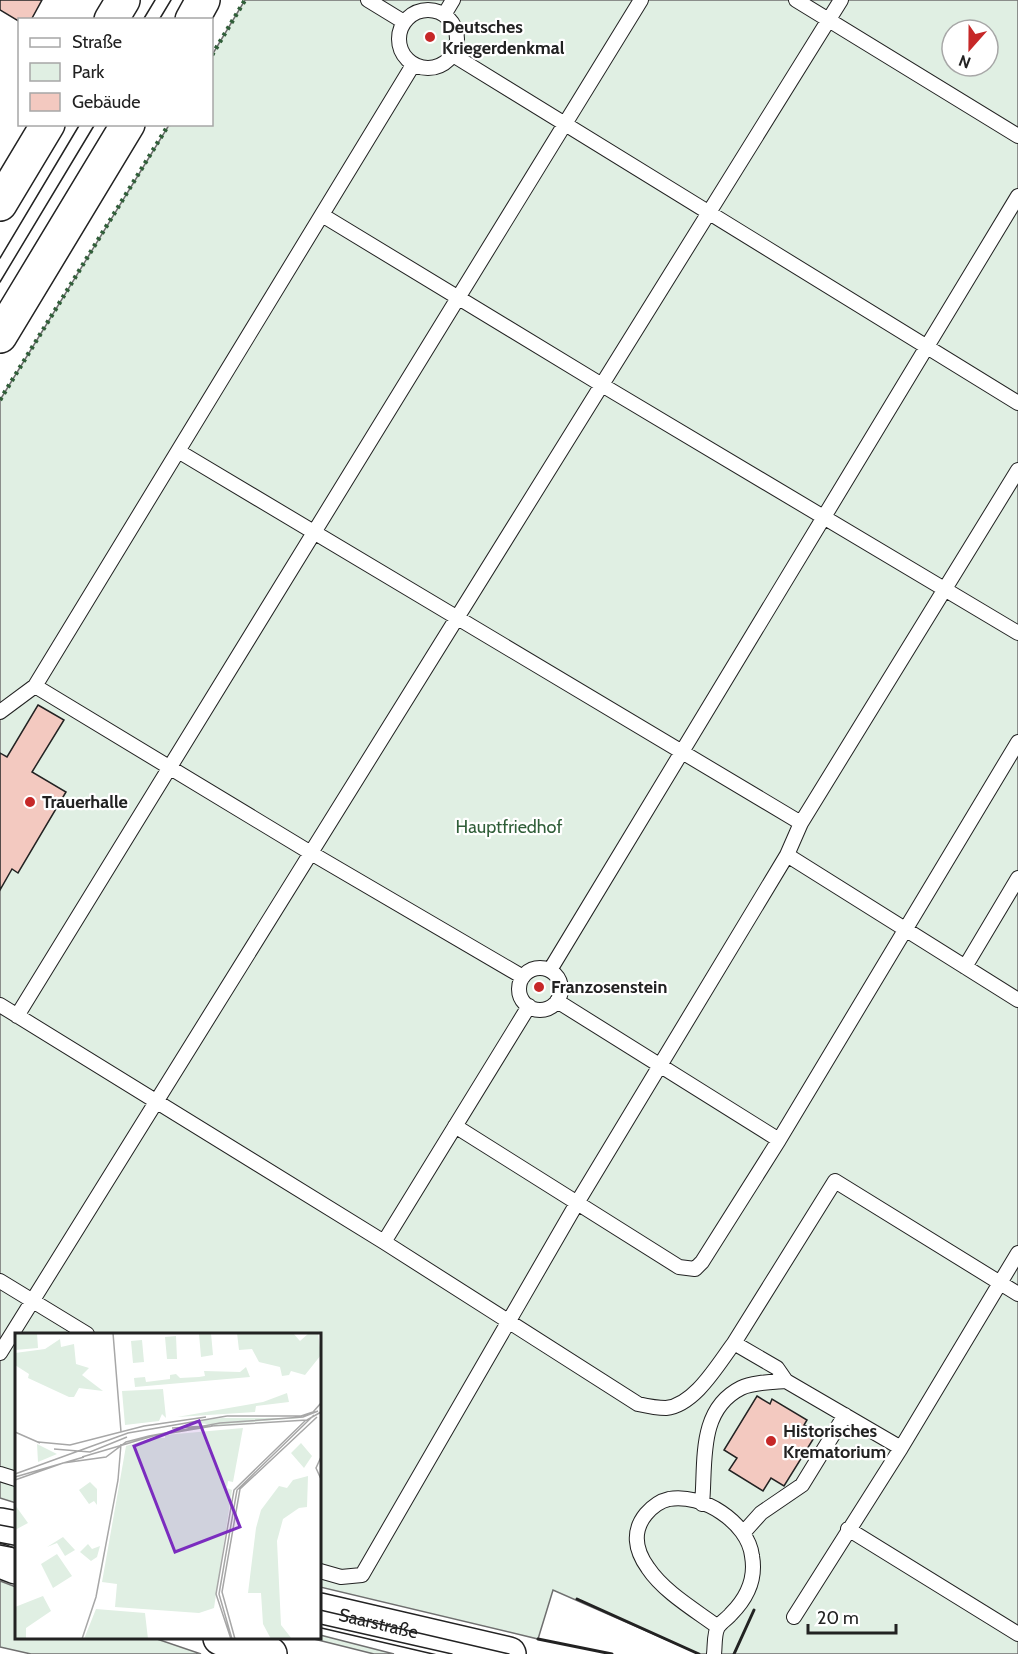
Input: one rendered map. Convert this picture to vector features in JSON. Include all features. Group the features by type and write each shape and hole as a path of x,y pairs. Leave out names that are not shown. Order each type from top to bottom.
{"main road":[{"path":"112,18 123,0"},
{"path":"193,18 203,0"},
{"path":"0,204 47,126"},
{"path":"0,336 127,126"},
{"path":"0,1525 15,1528"},
{"path":"0,1561 15,1567"},
{"name":"Saarstraße","path":"321,1610 509,1654"},
{"path":"223,1639 270,1654"}],"lane":[{"path":"368,0 404,22"},
{"path":"444,15 453,0"},
{"path":"17,1016 641,0"},
{"path":"796,0 1018,136"},
{"path":"0,1353 841,0"},
{"path":"436,11 444,15 456,29 458,38 453,56 440,67 430,69 413,65 401,50 400,31 404,22 419,12 436,11"},
{"path":"453,56 1018,403"},
{"path":"0,712 35,686 413,65"},
{"path":"550,970 684,752 823,516 1018,196"},
{"path":"322,214 602,385 1018,633"},
{"path":"178,451 801,823"},
{"path":"321,1571 341,1577 362,1575 577,1203 787,855 801,823 1018,470"},
{"path":"35,686 311,853 523,977"},
{"path":"455,1126 679,1267 695,1269 702,1262 778,1140 1018,742"},
{"path":"787,855 1018,1000"},
{"path":"965,967 1018,878"},
{"path":"532,969 550,970 559,981 560,995 557,1001 541,1010 529,1006 520,996 519,989 523,977 532,969"},
{"path":"557,1001 778,1140"},
{"path":"0,1005 384,1242 638,1404 668,1408 693,1396 734,1343 835,1181 1018,1294"},
{"path":"384,1242 529,1006"},
{"path":"794,1617 901,1448 1018,1253"},
{"path":"0,1281 84,1333"},
{"path":"734,1343 777,1368 786,1381 901,1448"},
{"path":"702,1504 705,1439 710,1422 717,1411 729,1396 742,1386 786,1381"},
{"path":"744,1532 761,1514 802,1485 845,1415"},
{"path":"0,1473 15,1479"},
{"path":"714,1654 718,1627 733,1613 744,1598 753,1574 752,1555 744,1532 730,1518 702,1504 687,1499 659,1502 641,1521 636,1532 636,1541 643,1560 655,1577 718,1627"},
{"path":"848,1529 1018,1634"}],"green space":[{"name":"Hauptfriedhof","path":"245,0 1018,0 1018,1654 699,1654 553,1590 538,1639 321,1587 321,1333 15,1333 15,1503 0,1498 0,400 168,126 213,126 213,53"},
{"path":"0,1581 15,1587 15,1639 157,1639 201,1654 31,1654 0,1647"},
{"path":"321,1635 394,1654 374,1654 314,1639 321,1639"}],"building":[{"path":"0,0 42,0 32,18 18,18 18,21 0,10"},
{"name":"Trauerhalle","path":"38,705 64,720 32,772 66,792 18,873 12,869 0,890 0,753 7,757"},
{"name":"Historisches Krematorium","path":"757,1396 770,1404 772,1399 807,1420 804,1425 817,1433 784,1486 771,1478 763,1491 729,1470 737,1458 724,1450"}],"tram line":[{"path":"144,18 155,0"},
{"path":"160,18 171,0"},
{"path":"0,258 79,126"},
{"path":"0,282 94,126"},
{"path":"0,1525 15,1528"},
{"path":"0,1545 15,1548"},
{"path":"321,1610 509,1654"},
{"path":"321,1624 452,1654"}],"hedge":[{"path":"213,53 245,0"},
{"path":"0,400 168,126"}],"wall":[{"path":"577,1599 699,1654"},
{"path":"734,1654 754,1610"},
{"path":"538,1639 612,1654"}],"place":[{"name":"Deutsches Kriegerdenkmal","path":"430,37"},
{"name":"Trauerhalle","path":"30,802"},
{"name":"Franzosenstein","path":"539,987"},
{"name":"Historisches Krematorium","path":"771,1441"}]}
